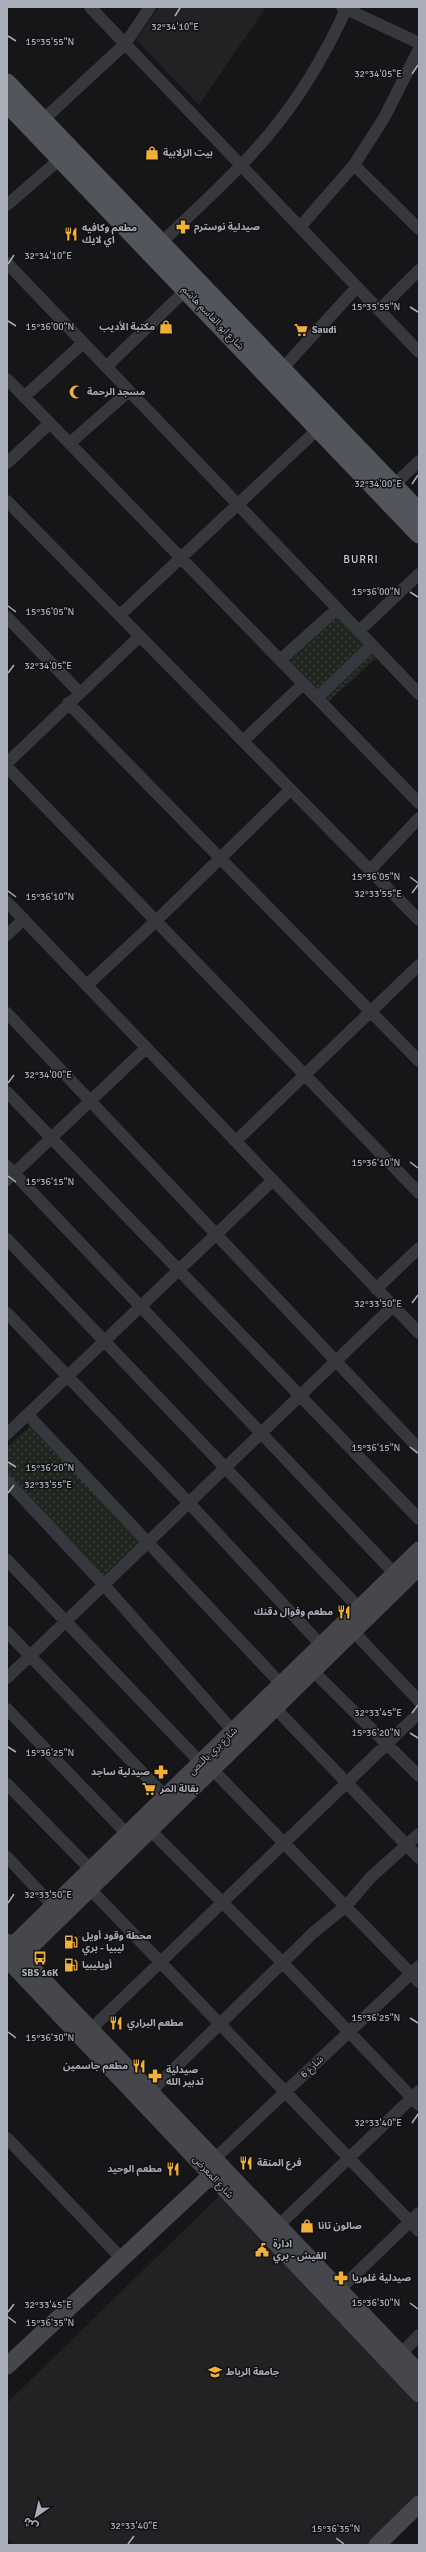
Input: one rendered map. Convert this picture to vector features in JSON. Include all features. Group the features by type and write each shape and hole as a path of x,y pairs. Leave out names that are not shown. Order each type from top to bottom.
{"main road":[{"name":"شارع ابو القاسم هاشم","path":"7,83 419,512"},
{"name":"شارع ابو القاسم هاشم","path":"7,103 419,534"},
{"name":"شارع بري بالنص","path":"10,1955 90,1889 150,1830 206,1766 233,1731 419,1550"},
{"name":"شارع بري بالنص","path":"10,1955 53,1906 166,1797 206,1766 275,1708 353,1631 418,1570"},
{"name":"شارع المعرض","path":"10,1955 91,2029 146,2096"},
{"name":"شارع المعرض","path":"10,1955 396,2359 419,2373"},
{"name":"شارع المعرض","path":"213,2167 278,2226 339,2290 396,2359 419,2394"},
{"path":"7,2366 122,2259 213,2167"},
{"path":"377,2545 419,2504"}],"street":[{"path":"90,7 419,352"},
{"path":"44,120 125,44 150,7"},
{"path":"161,243 241,165 270,132 295,98 321,57 346,8 419,43"},
{"path":"300,227 354,165 384,118 419,49"},
{"path":"7,205 60,159"},
{"path":"354,165 419,229"},
{"path":"7,263 419,694"},
{"path":"379,310 419,270"},
{"path":"282,369 357,287"},
{"path":"106,367 186,290"},
{"path":"24,397 83,343"},
{"path":"7,379 419,803"},
{"path":"70,444 129,391"},
{"path":"7,463 50,423"},
{"path":"120,615 318,429"},
{"path":"394,485 419,461"},
{"path":"9,506 120,615 419,920"},
{"path":"359,631 419,574"},
{"path":"280,660 338,609"},
{"path":"7,616 79,692"},
{"path":"7,764 79,692 140,636"},
{"path":"317,698 372,645"},
{"path":"243,741 303,684"},
{"path":"68,703 419,1061"},
{"path":"7,767 419,1193"},
{"path":"87,985 156,922 290,790"},
{"path":"370,870 419,818"},
{"path":"7,902 419,1333"},
{"path":"7,935 24,919"},
{"path":"236,1141 306,1076 419,965"},
{"path":"7,1013 91,1100 419,1449"},
{"path":"146,1048 51,1139 9,1173 141,1306 395,1574"},
{"path":"7,1092 299,1397 419,1519"},
{"path":"7,1434 273,1180"},
{"path":"7,1239 359,1608"},
{"path":"376,1289 419,1248"},
{"path":"7,1678 393,1306"},
{"path":"7,1313 189,1503 321,1645"},
{"path":"28,1414 147,1543 281,1684"},
{"path":"7,1481 104,1585 233,1731"},
{"path":"7,1560 206,1766 286,1842 346,1906 416,1974"},
{"path":"353,1631 419,1701"},
{"path":"7,1632 166,1797"},
{"path":"313,1671 419,1776"},
{"path":"275,1708 419,1858"},
{"path":"7,1709 127,1834"},
{"path":"91,2029 419,1713"},
{"path":"7,1784 91,1870"},
{"path":"150,1830 283,1963 348,2031 417,2098 349,2157 278,2226"},
{"path":"146,2096 221,2025 314,1932 346,1906 371,1877 419,1834"},
{"path":"7,1857 53,1906"},
{"path":"90,1889 419,2231"},
{"name":"شارع 6","path":"213,2167 348,2031 416,1974"},
{"path":"7,2138 122,2259"},
{"path":"339,2290 419,2213"},
{"path":"396,2359 419,2335"}],"shaded area":[{"path":"159,7 266,7 199,105 136,40"},
{"path":"339,609 380,655 327,703 286,659"},
{"path":"32,1424 143,1542 105,1578 7,1474 7,1447"},
{"name":"جامعة الرباط","path":"221,2194 419,2401 419,2497 369,2545 14,2545 7,2538 7,2403"}],"place":[{"name":"بيت الزلابية","path":"152,153"},
{"name":"صيدلية نوسترم","path":"183,227"},
{"name":"مطعم وكافيه اي لايك","path":"71,234"},
{"name":"مكتبة الأديب","path":"166,327"},
{"name":"Saudi","path":"301,330"},
{"name":"مسجد الرحمة","path":"76,392"},
{"name":"مطعم وفوال دقنك","path":"344,1612"},
{"name":"صيدلية ساجد","path":"161,1772"},
{"name":"بقالة المر","path":"149,1789"},
{"name":"محطة وقود أويل ليبيا - بري","path":"71,1942"},
{"name":"SBS 16K","path":"40,1958"},
{"name":"أويليبيا","path":"71,1965"},
{"name":"مطعم البراري","path":"116,2023"},
{"name":"مطعم جاسمين","path":"139,2066"},
{"name":"صيدلية تدبير الله","path":"155,2076"},
{"name":"فرع المنقة","path":"246,2163"},
{"name":"مطعم الوحيد","path":"173,2169"},
{"name":"صالون تانا","path":"307,2226"},
{"name":"ادارة الفيش - بري","path":"262,2250"},
{"name":"صيدلية غلوريا","path":"341,2278"},
{"name":"جامعة الرباط","path":"215,2372"}],"district":[{"name":"BURRI","path":"361,559"}]}
